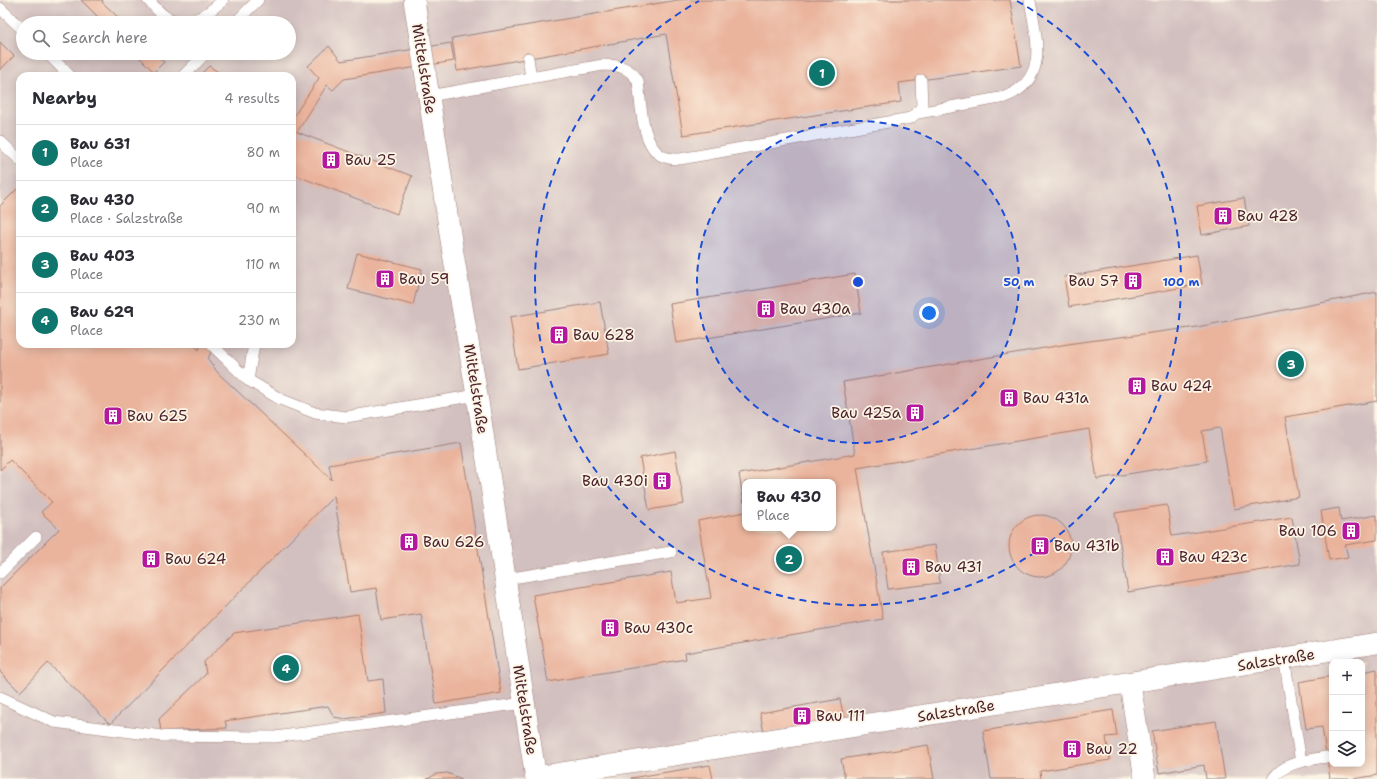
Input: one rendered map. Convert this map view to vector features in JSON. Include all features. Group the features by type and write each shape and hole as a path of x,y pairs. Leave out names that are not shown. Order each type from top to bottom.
{"street":[{"name":"Mittelstraße","path":"414,0 478,394 536,778"},
{"name":"Salzstraße","path":"536,778 1130,684 1377,643"},
{"path":"1130,684 1145,779"}],"lane":[{"path":"148,0 164,16"},
{"path":"205,16 223,0"},
{"path":"242,16 258,0"},
{"path":"918,113 1004,97 1018,92 1026,84 1033,74 1037,62 1037,51 1030,0"},
{"path":"0,8 16,23"},
{"path":"528,58 531,78"},
{"path":"54,60 66,72"},
{"path":"187,72 199,60"},
{"path":"429,96 603,65 615,65 626,68 634,74 638,81 647,137 653,148 661,155 680,159 911,118 918,113 922,107 923,101 921,80"},
{"path":"0,141 16,156"},
{"path":"215,348 248,380 280,399 315,413 346,417 478,394"},
{"path":"248,380 253,348"},
{"path":"0,573 36,537"},
{"path":"506,579 671,552"},
{"path":"1284,658 1301,762"},
{"path":"0,697 54,722 162,736 275,737 524,703"},
{"path":"1273,779 1277,773 1301,762 1326,757"}],"shaded area":[{"path":"0,0 1377,0 1377,779 0,779"}],"building":[{"path":"81,0 103,0 102,2 117,16 97,16"},
{"path":"678,0 1010,0 1021,66 899,83 901,102 683,135 666,34 457,71 452,38"},
{"path":"0,42 14,56 0,70"},
{"path":"451,43 454,61 344,79 333,90 327,85 297,132 412,176 397,214 296,176 296,113 319,78 308,66 329,46 341,61"},
{"path":"142,60 162,60 164,62 154,72"},
{"path":"209,66 218,72 203,72"},
{"path":"16,190 16,348 197,348 199,350 200,348 212,348 208,359 218,373 332,480 329,465 461,443 501,693 436,704 421,614 381,620 376,588 350,592 334,496 110,724 48,663 20,692 0,672 0,588 59,529 41,512 52,502 10,460 0,470 0,206"},
{"name":"Bau 428","path":"1244,198 1249,226 1202,235 1197,206"},
{"name":"Bau 59","path":"357,253 422,269 413,305 348,289"},
{"name":"Bau 57","path":"1197,255 1202,284 1069,307 1064,277"},
{"name":"Bau 430a","path":"855,274 861,313 676,343 670,304"},
{"path":"1377,292 1377,401 1285,417 1299,497 1234,509 1220,428 1202,431 1207,461 1097,479 1089,429 857,468 883,619 685,653 686,659 548,682 533,595 671,572 676,603 711,598 698,521 742,513 742,531 836,531 836,479 742,479 742,491 739,474 855,454 843,382 1074,343 1197,327"},
{"name":"Bau 628","path":"600,302 609,354 518,369 510,317"},
{"name":"Bau 430i","path":"675,451 684,504 649,510 640,458"},
{"path":"1167,505 1172,536 1292,517 1300,564 1128,592 1115,513"},
{"name":"Bau 106","path":"1339,508 1341,521 1377,515 1377,540 1345,545 1348,557 1329,560 1321,511"},
{"name":"Bau 431b","path":"1034,515 1046,515 1062,524 1069,534 1071,546 1069,558 1062,568 1046,577 1034,577 1023,572 1014,563 1009,552 1009,540 1014,529 1023,520"},
{"name":"Bau 431","path":"935,545 940,583 888,589 883,552"},
{"path":"358,614 368,681 383,679 386,713 345,719 334,717 328,706 225,721 227,728 161,731 159,719 206,674 204,662 234,633"},
{"path":"1377,669 1377,775 1354,779 1330,779 1322,727 1306,729 1299,682 1329,677 1329,767 1365,767 1365,671"},
{"name":"Bau 111","path":"840,699 844,719 764,733 760,713"},
{"path":"1113,710 1117,736 1106,737 1110,760 1040,771 1041,779 991,779 983,731"},
{"path":"1216,721 1225,779 1206,779 1204,765 1159,773 1152,731"},
{"path":"928,745 934,779 845,779 841,759"},
{"path":"710,765 713,779 631,779 631,778"},
{"path":"447,773 462,779 427,779 437,774"}],"place":[{"name":"Bau 631","path":"822,73"},
{"name":"Bau 25","path":"331,160"},
{"name":"Bau 428","path":"1223,216"},
{"name":"Bau 59","path":"385,279"},
{"name":"Bau 57","path":"1133,281"},
{"name":"Bau 430a","path":"766,309"},
{"name":"Bau 628","path":"559,335"},
{"name":"Bau 403","path":"1291,364"},
{"name":"Bau 424","path":"1137,386"},
{"name":"Bau 431a","path":"1009,398"},
{"name":"Bau 425a","path":"915,413"},
{"name":"Bau 625","path":"113,416"},
{"name":"Bau 430i","path":"662,481"},
{"name":"Bau 106","path":"1351,531"},
{"name":"Bau 626","path":"409,542"},
{"name":"Bau 431b","path":"1040,546"},
{"name":"Bau 423c","path":"1165,557"},
{"name":"Bau 624","path":"151,559"},
{"name":"Bau 430","path":"789,559"},
{"name":"Bau 431","path":"911,567"},
{"name":"Bau 430c","path":"610,628"},
{"name":"Bau 629","path":"286,668"},
{"name":"Bau 111","path":"802,716"},
{"name":"Bau 22","path":"1072,749"}]}
